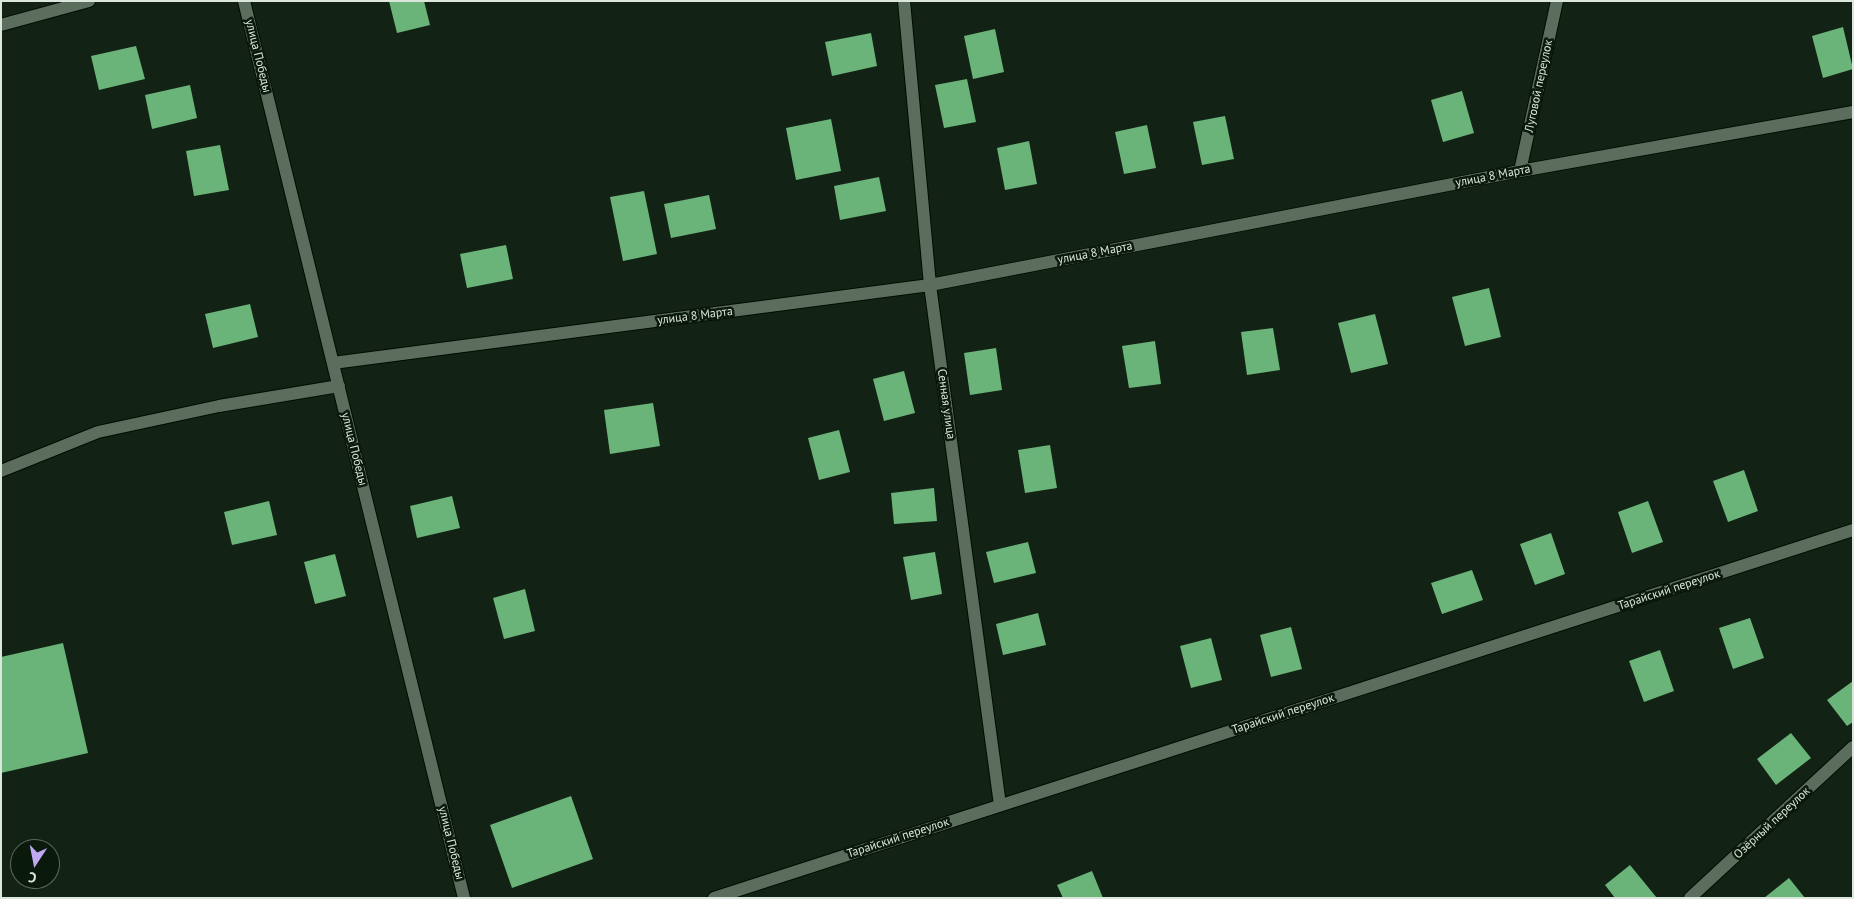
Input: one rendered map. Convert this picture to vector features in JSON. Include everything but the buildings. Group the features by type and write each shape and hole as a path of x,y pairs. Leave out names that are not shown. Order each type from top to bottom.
{"street":[{"path":"1,25 89,1"},
{"name":"улица Победы","path":"244,1 464,898"},
{"name":"Сенная улица","path":"904,1 930,285 1000,805"},
{"name":"Луговой переулок","path":"1520,171 1557,1"},
{"name":"улица 8 Марта","path":"333,363 930,285 1520,171 1853,112"},
{"path":"1,471 98,432 219,406 339,386"},
{"name":"Тарайский переулок","path":"714,898 1853,530"},
{"name":"Озёрный переулок","path":"1690,898 1853,748"}]}
